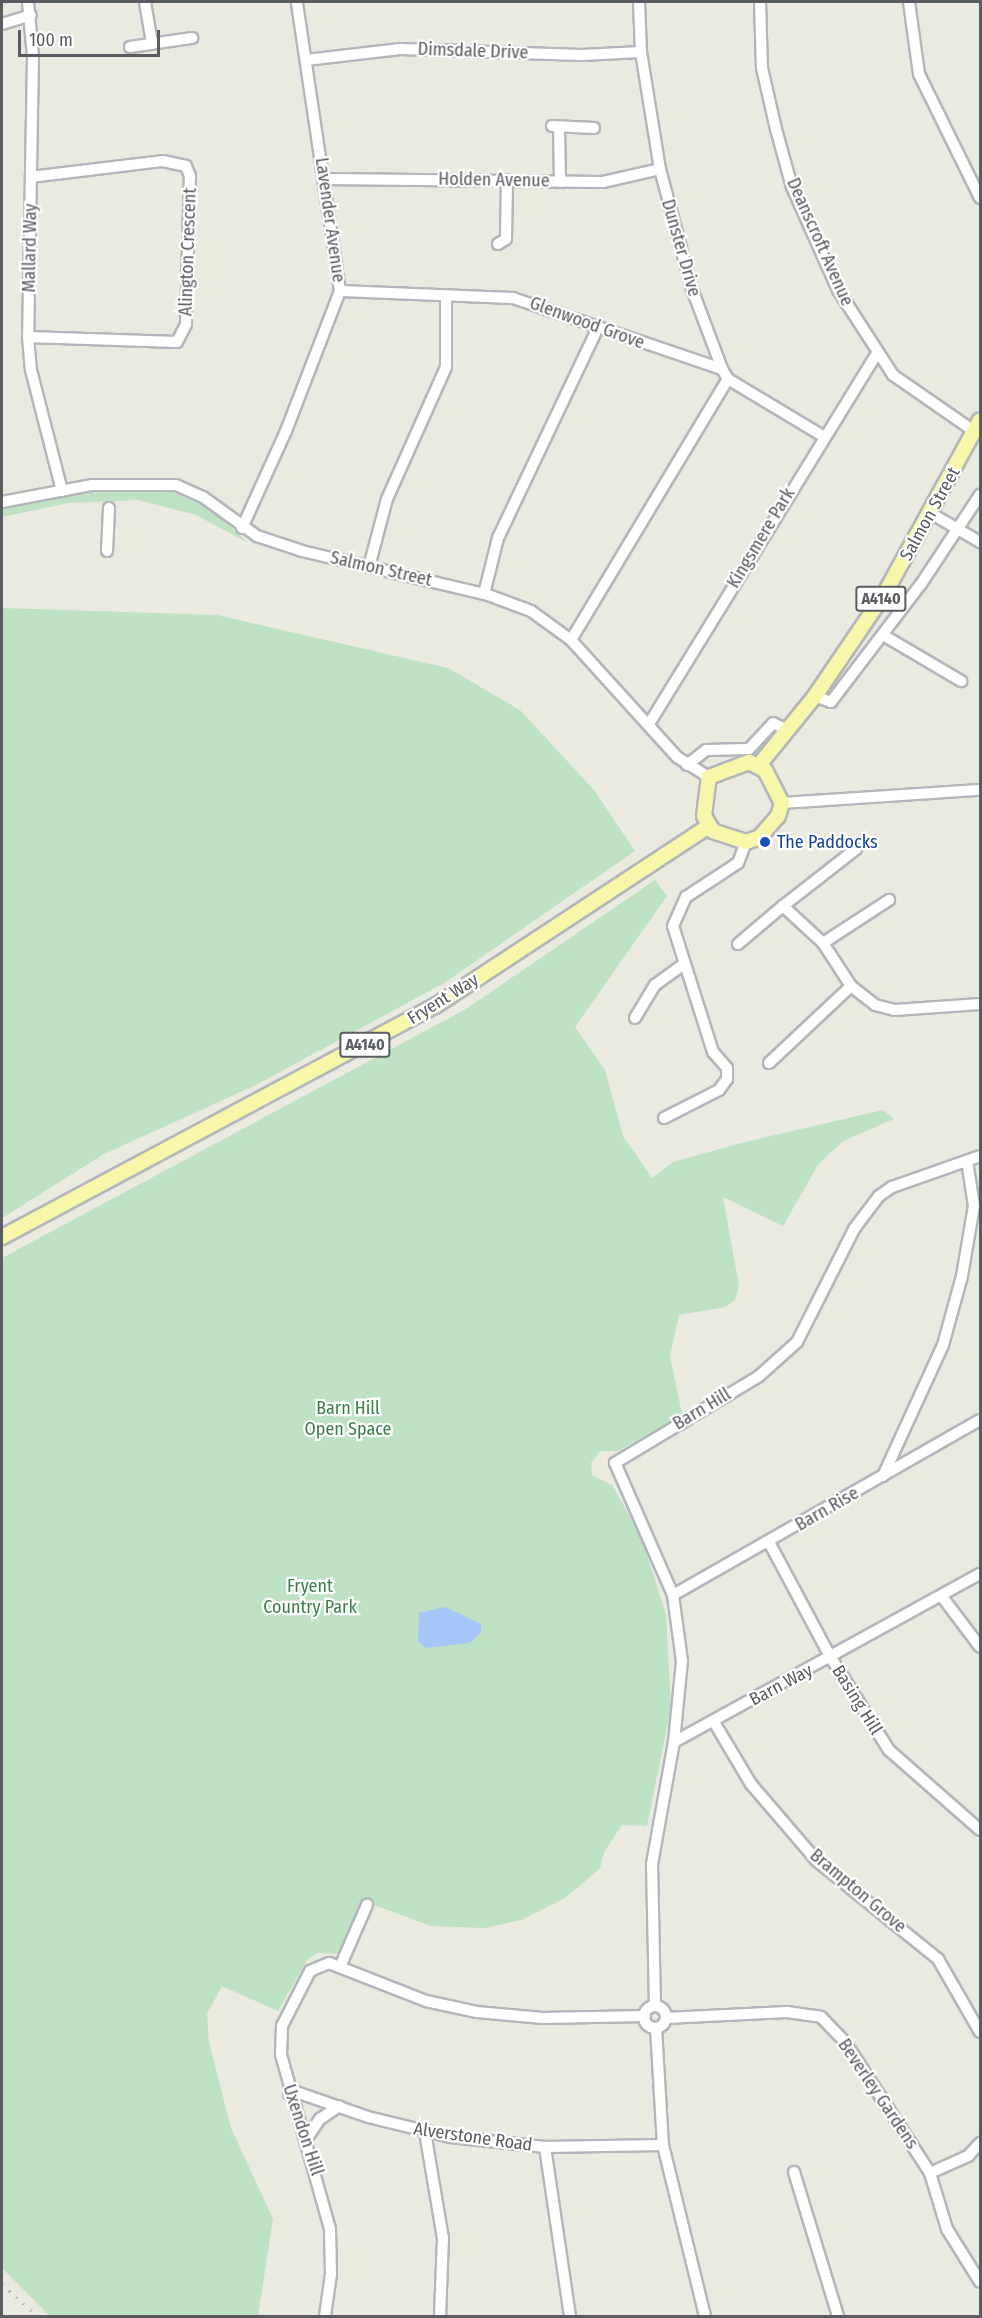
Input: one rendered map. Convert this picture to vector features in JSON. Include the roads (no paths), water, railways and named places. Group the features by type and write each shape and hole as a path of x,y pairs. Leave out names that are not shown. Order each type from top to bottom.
{"main road":[{"name":"Salmon Street","path":"759,765 815,696 932,514 977,426"},
{"path":"749,762 759,765 782,803 778,816 760,837 746,842 706,826 709,777 749,762"},
{"name":"Fryent Way","path":"4,1238 435,1006 706,826"}],"street":[{"name":"Mallard Way","path":"27,2 31,15 32,177 28,338 31,370 62,491"},
{"path":"145,2 152,43"},
{"name":"Lavender Avenue","path":"242,528 286,431 340,291 326,179 297,2"},
{"name":"Dunster Drive","path":"639,2 641,52 660,169 692,289 725,374"},
{"name":"Deanscroft Avenue","path":"760,2 762,68 792,187 838,290 876,355 914,393 977,426"},
{"path":"909,2 919,74 981,198"},
{"path":"2,24 31,15"},
{"path":"130,47 192,38"},
{"name":"Dimsdale Drive","path":"306,60 400,49 582,55 641,52"},
{"path":"560,182 555,127 594,128"},
{"name":"Alington Crescent","path":"28,338 177,342 186,324 190,176 178,161 164,161 32,177"},
{"name":"Holden Avenue","path":"326,179 603,182 660,169"},
{"path":"498,244 506,239 507,180"},
{"name":"Glenwood Grove","path":"340,291 513,298 725,374"},
{"path":"369,567 387,499 446,367 446,297"},
{"path":"484,594 498,538 598,327"},
{"name":"Kingsmere Park","path":"649,724 823,436 876,355"},
{"path":"571,640 725,374 823,436"},
{"name":"Salmon Street","path":"2,502 62,491 135,482 176,485 203,497 242,528 302,551 484,594 531,612 571,640 687,765 709,777"},
{"name":"Salmon Street","path":"815,696 831,702 883,635 981,495"},
{"path":"107,551 109,508"},
{"path":"932,514 981,542"},
{"path":"883,635 961,681"},
{"path":"687,765 706,750 749,749 773,723 787,730"},
{"path":"782,803 981,790"},
{"path":"664,1118 719,1090 727,1079 727,1068 713,1052 673,926 686,897 738,863 746,842"},
{"path":"738,944 856,849"},
{"path":"823,943 889,900"},
{"path":"783,906 823,943 852,986 875,1005 895,1010 981,1004"},
{"path":"635,1018 655,985 684,964"},
{"path":"769,1063 852,986"},
{"name":"Barn Hill","path":"655,2006 652,1864 674,1742 682,1660 673,1595 615,1463 759,1376 797,1342 854,1229 879,1196 892,1187 981,1156"},
{"path":"883,1476 943,1345 962,1276 974,1206 967,1161"},
{"name":"Barn Rise","path":"673,1595 981,1420"},
{"name":"Basing Hill","path":"769,1542 831,1658 889,1750 981,1830"},
{"name":"Barn Way","path":"674,1742 943,1598 981,1574"},
{"path":"943,1598 981,1647"},
{"name":"Brampton Grove","path":"714,1722 750,1784 817,1861 938,1959 981,2032"},
{"path":"367,1905 334,1965 426,2001 477,2012 543,2018 645,2016 655,2006 666,2018 656,2028"},
{"name":"Uxendon Hill","path":"325,2316 331,2274 330,2229 289,2094 281,2055 282,2026 301,1981 319,1965 334,1965"},
{"name":"Beverley Gardens","path":"666,2018 787,2012 821,2017 845,2042 930,2173 946,2229 981,2282"},
{"path":"645,2016 656,2028 663,2145 705,2316"},
{"name":"Alverstone Road","path":"289,2094 339,2106 425,2132 545,2147 663,2145"},
{"path":"305,2141 320,2119 339,2106"},
{"path":"425,2132 443,2238 440,2316"},
{"path":"930,2173 968,2156 981,2143"},
{"path":"545,2147 570,2316"},
{"path":"794,2172 838,2316"}],"water":[{"path":"445,1607 481,1624 481,1632 470,1643 426,1648 418,1641 419,1613"}],"railway":[{"path":"2,2284 37,2316"}],"place":[{"name":"The Paddocks","path":"765,842"}],"park label":[{"name":"Barn Hill Open Space","path":"348,1419"},
{"name":"Fryent Country Park","path":"310,1597"}]}
